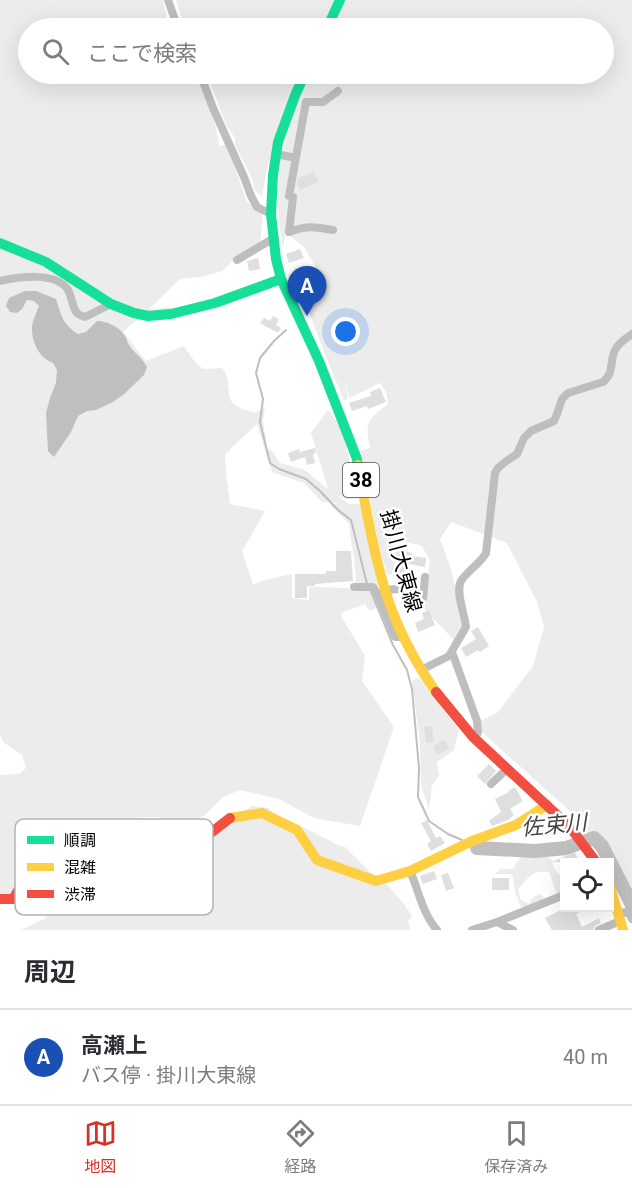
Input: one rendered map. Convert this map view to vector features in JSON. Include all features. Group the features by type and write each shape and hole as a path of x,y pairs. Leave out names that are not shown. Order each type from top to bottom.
{"main road":[{"path":"332,18 340,0"},
{"name":"掛川大東線","path":"300,84 278,142 271,213 274,238 281,279 319,361 357,459 370,534 375,588 421,670 441,699 475,739 577,836 593,858"},
{"path":"0,243 46,262 111,304 148,316 171,314 215,303 281,279"},
{"path":"213,831 232,817 262,813 297,830 317,860 376,881 410,871 468,843 516,825 547,805"},
{"path":"0,899 13,899 15,896"},
{"path":"614,902 620,921"}],"street":[{"path":"168,0 174,18"},
{"path":"204,84 251,196 257,207 271,213"},
{"path":"333,230 303,227 289,232 293,197 290,196 306,102 323,102 338,91"},
{"path":"276,154 296,158"},
{"path":"237,260 274,238"},
{"path":"0,281 45,277 60,282 67,289 77,313 85,317 111,304"},
{"path":"421,670 449,656 466,627 459,590 460,582 483,560 486,553 495,473 498,468 517,454 524,438 531,431 554,421 562,399 568,393 603,382 608,378 616,347 632,334"},
{"path":"354,587 400,589 423,598 424,577"},
{"path":"452,651 477,722 478,732 475,739"},
{"path":"491,784 508,768"},
{"path":"410,871 423,911 437,930"},
{"path":"472,930 560,897"},
{"path":"599,930 620,921 628,912 632,919"},
{"path":"497,922 513,930"}],"shaded area":[{"path":"0,0 163,0 167,18 18,18 18,84 199,84 213,118 219,146 227,144 247,202 263,215 260,244 237,257 222,271 201,277 180,279 149,309 180,307 151,313 146,311 123,332 146,361 184,346 203,369 222,368 227,377 231,401 234,404 256,413 265,407 263,421 267,448 272,451 280,463 305,470 328,489 311,433 328,410 335,419 348,452 358,499 346,499 336,495 349,504 362,504 382,605 370,611 365,604 341,613 341,616 365,656 362,681 394,727 360,826 314,818 279,799 240,790 223,797 205,815 198,819 147,817 15,819 15,896 13,899 0,896 0,775 19,774 26,768 22,755 3,742 0,735","holes":["257,424 272,472 304,483 322,502 341,503 330,504 349,524 355,567 354,592 348,588 309,587 309,600 292,598 292,574 253,585 242,551 265,511 230,504 225,454"]},
{"path":"176,0 632,0 632,904 614,876 614,858 602,858 591,838 572,813 482,732 479,722 498,712 533,666 544,627 537,602 507,543 451,522 440,539 450,566 465,626 455,641 423,608 430,560 421,545 401,542 392,574 388,576 379,547 361,451 370,448 369,422 388,404 386,392 380,383 349,398 345,381 348,398 344,401 306,304 320,295 318,271 304,247 290,236 291,198 283,248 278,194 284,148 293,114 276,135 262,196 255,191 251,176 235,145 235,138 226,125 211,84 614,84 614,18 182,18"},
{"path":"25,291 36,291 56,299 66,323 78,334 86,332 97,321 116,327 123,333 129,345 147,367 144,375 123,395 96,410 87,411 78,416 71,432 54,457 48,451 46,413 56,383 57,370 53,363 40,353 33,337 33,323 39,306 34,301 27,300 17,313 10,312 6,306 9,298"},
{"path":"419,678 459,730 454,750 437,762 439,775 432,785 429,809 421,785 420,743 412,681"},
{"path":"252,806 269,808 276,816 345,847 371,873 384,881 404,904 412,918 408,921 410,930 21,930 46,918 48,915 213,915 213,831"},
{"path":"546,856 552,860 554,869 560,875 560,897 558,897 549,872 535,873 527,878 518,890 521,900 529,904 533,897 540,894 544,898 534,906 521,907 515,892 512,874 494,874 501,869 513,869 521,857"}],"building":[{"path":"314,172 319,182 300,190 297,184 298,178"},
{"path":"300,249 304,258 289,263 286,254"},
{"path":"258,258 260,269 249,271 247,261"},
{"path":"314,274 317,283 312,284 317,296 310,298 306,286 302,288 299,280"},
{"path":"273,316 279,319 276,325 281,328 278,333 260,323 264,318 270,321"},
{"path":"380,388 386,402 368,409 367,406 352,411 349,403 371,396 370,392"},
{"path":"315,448 316,453 313,454 315,463 307,465 305,457 291,462 288,453 299,449 300,452"},
{"path":"398,550 412,553 412,556 426,558 425,567 409,564 406,575 397,572 400,561 396,561"},
{"path":"336,551 351,551 353,581 307,586 307,598 295,598 295,574 326,574 326,571 336,571"},
{"path":"429,610 435,625 418,632 415,623 424,619 422,613"},
{"path":"478,627 489,646 466,657 461,648 476,639 471,631"},
{"path":"432,726 434,742 426,743 424,727"},
{"path":"444,740 449,749 437,755 433,746"},
{"path":"489,764 496,771 485,784 477,776"},
{"path":"515,787 523,801 510,809 514,815 508,820 492,826 489,821 501,812 495,799"},
{"path":"427,820 436,838 440,836 445,843 431,851 427,844 431,841 421,823"},
{"path":"575,852 577,858 561,858"},
{"path":"434,871 437,879 423,884 420,876"},
{"path":"448,873 454,888 446,891 441,875"},
{"path":"492,878 509,878 509,890 492,890"},
{"path":"560,910 580,912 576,914 582,927 599,918 601,923 593,930 552,930 545,918"}],"waterway":[{"path":"286,330 260,358 256,373 263,399 260,422 270,463 279,469 306,479 351,520 367,584"},
{"path":"370,589 393,645 407,670 412,689 419,768 418,797 429,821 462,840"},
{"name":"佐束川","path":"477,848 535,851 566,848 594,838 602,846 632,905"}],"traffic: fast":[{"path":"332,18 340,0"},
{"path":"300,84 278,142 273,175 271,214 276,259 281,279 319,361 358,465"},
{"path":"0,243 46,262 111,304 148,316 171,314 215,303 281,279"}],"traffic: slow":[{"path":"358,465 381,577 390,606 407,644 436,692"},
{"path":"230,818 262,813 297,830 317,860 376,881 410,871 472,841 516,825 547,805"},
{"path":"614,900 623,930"}],"traffic: jam":[{"path":"436,692 473,737 570,827 593,858"},
{"path":"213,831 230,818"},
{"path":"0,899 13,899 15,896"}],"place":[{"name":"高瀬上","path":"307,316"}]}
